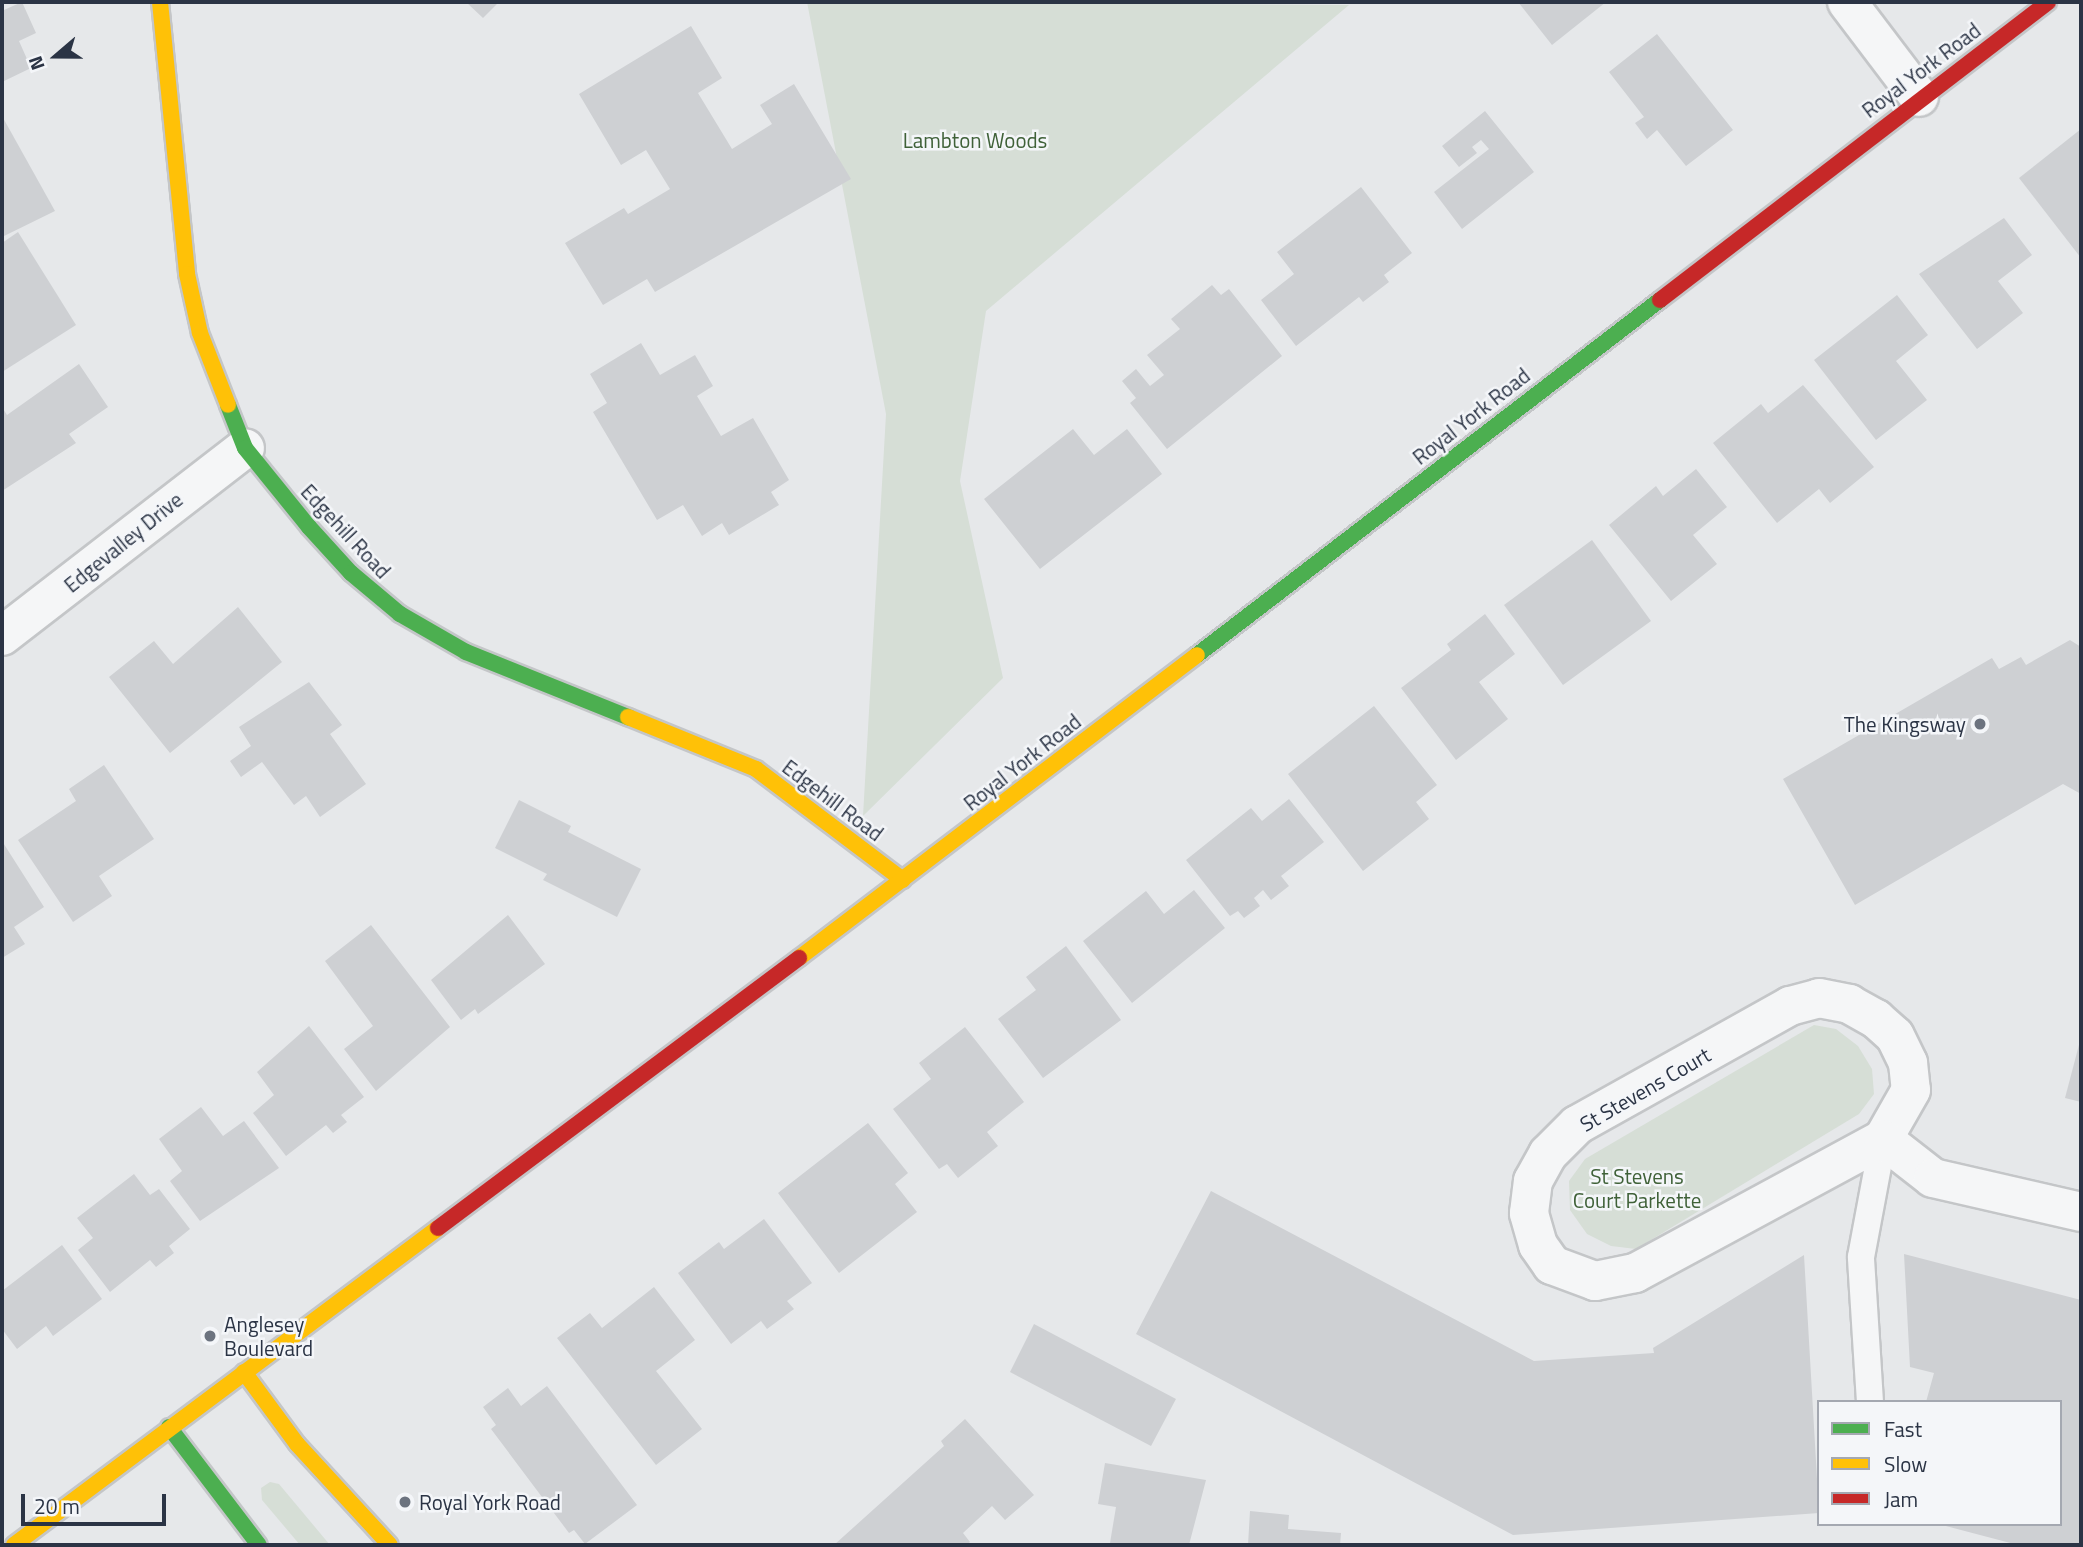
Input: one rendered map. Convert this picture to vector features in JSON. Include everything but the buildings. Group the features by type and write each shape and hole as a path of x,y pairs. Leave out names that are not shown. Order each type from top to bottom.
{"main road":[{"name":"Edgehill Road","path":"160,2 187,274 200,333 245,448 351,573 400,614 466,652 756,769 903,880"},
{"name":"Royal York Road","path":"14,1545 903,880 1919,97 2048,2"},
{"path":"244,1372 297,1444 390,1545"},
{"path":"169,1427 259,1545"}],"street":[{"path":"1847,2 1919,97"},
{"name":"Edgevalley Drive","path":"2,636 245,448"},
{"name":"St Stevens Court","path":"1819,998 1849,1004 1875,1019 1895,1037 1908,1063 1911,1090 1883,1139 1635,1273 1595,1281 1552,1265 1538,1245 1529,1213 1538,1172 1577,1125 1790,1006 1819,998"},
{"path":"1883,1139 1933,1178 2081,1213"}],"lane":[{"path":"1870,1400 1861,1258 1883,1139"}],"green space":[{"name":"Lambton Woods","path":"807,2 1349,5 986,311 960,481 1003,678 863,816 886,414"},
{"name":"St Stevens Court Parkette","path":"1814,1025 1836,1029 1858,1046 1872,1069 1874,1094 1859,1114 1636,1249 1611,1246 1587,1234 1570,1210 1569,1181 1585,1159"},
{"path":"270,1482 279,1484 330,1545 300,1545 262,1500 261,1488"}],"traffic: fast":[{"path":"1197,655 1660,300"},
{"path":"228,405 245,448 309,527 351,573 400,614 466,652 628,717"},
{"path":"169,1427 259,1545"}],"traffic: slow":[{"path":"160,2 187,274 200,333 228,405"},
{"path":"799,958 1197,655"},
{"path":"628,717 756,769 903,880"},
{"path":"14,1545 438,1228"},
{"path":"244,1372 297,1444 390,1545"}],"traffic: jam":[{"path":"1660,300 2048,2"},
{"path":"438,1228 799,958"}],"place":[{"name":"The Kingsway","path":"1980,724"},
{"name":"Anglesey Boulevard","path":"210,1336"},
{"name":"Royal York Road","path":"405,1502"}]}
